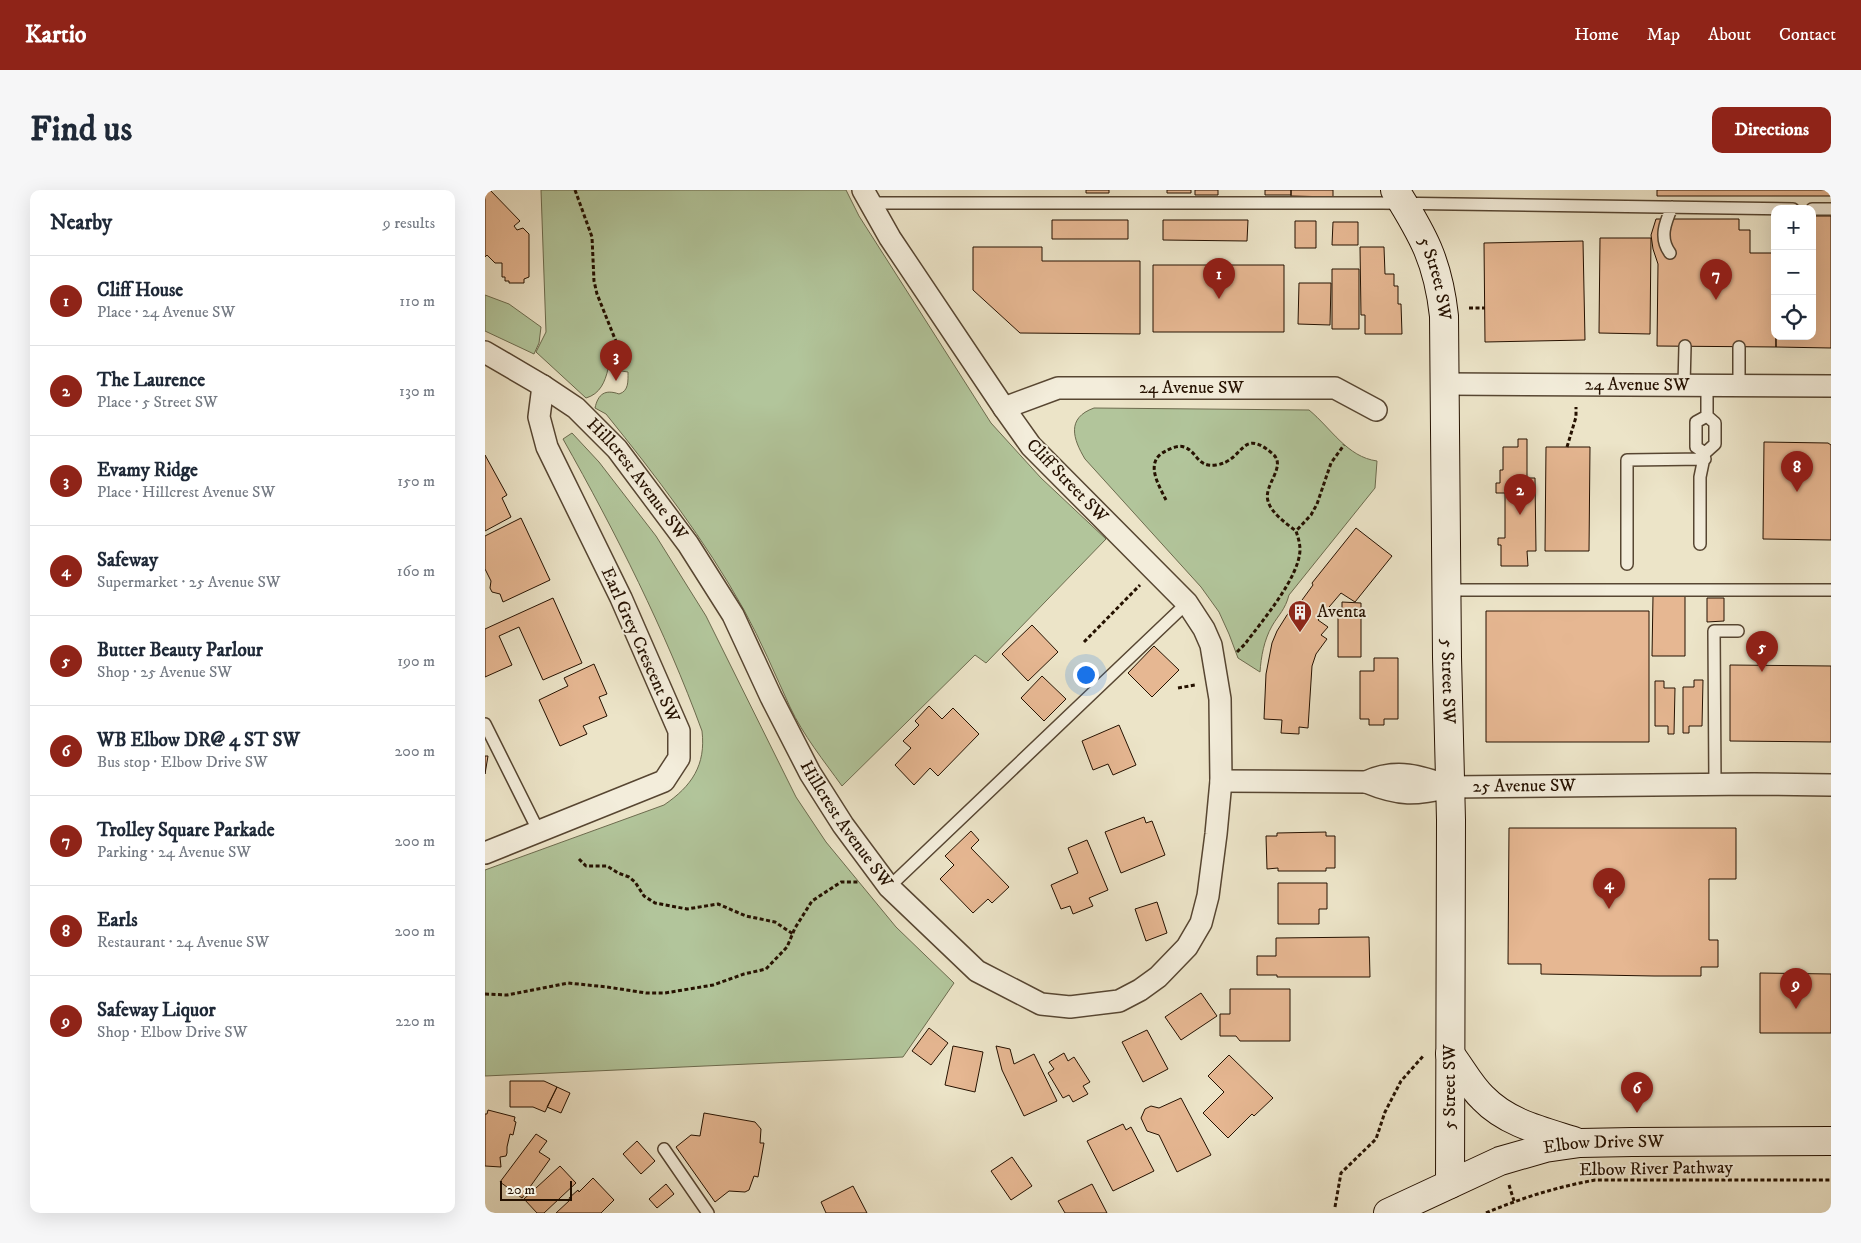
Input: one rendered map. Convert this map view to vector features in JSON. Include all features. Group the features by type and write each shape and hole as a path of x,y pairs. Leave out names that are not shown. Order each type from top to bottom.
{"street":[{"name":"Cliff Street SW","path":"866,197 1004,408 1031,446 1187,603 1204,629 1211,645 1220,699 1221,781"},
{"name":"5 Street SW","path":"1399,197 1424,239 1438,277 1444,316 1450,786 1439,1052 1450,1184"},
{"name":"Hillcrest Avenue SW","path":"485,352 576,408 617,449 688,544 733,614 771,696 810,773 843,825 889,887 977,971 1041,1004 1070,1007 1119,1001 1158,977 1187,947 1201,923 1209,896 1221,781"},
{"name":"24 Avenue SW","path":"1445,384 1831,386"},
{"name":"Earl Grey Crescent SW","path":"485,853 664,781 679,758 679,732 621,598 547,447 539,417 543,386"},
{"name":"24 Avenue SW","path":"1004,408 1059,388 1335,388 1377,410"},
{"name":"25 Avenue SW","path":"1221,781 1366,782 1379,775 1412,774 1450,786 1831,785"},
{"path":"1439,1052 1482,1098 1504,1116 1580,1143"},
{"name":"Elbow Drive SW","path":"1388,1213 1511,1157 1545,1148 1580,1143 1831,1141"}],"lane":[{"path":"866,197 1399,197 1771,209"},
{"path":"1670,253 1664,244 1663,232 1672,207"},
{"path":"1816,209 1831,209"},
{"path":"1684,385 1685,346"},
{"path":"1739,346 1739,386"},
{"path":"1700,544 1700,477 1705,456 1715,444 1715,423 1707,416 1707,385"},
{"path":"1705,456 1697,447 1696,422 1707,416"},
{"path":"1627,564 1627,460 1705,456"},
{"path":"1446,590 1831,590"},
{"path":"889,887 1187,603"},
{"path":"1715,784 1714,631 1738,631"},
{"path":"485,724 539,832"},
{"path":"664,1149 708,1213"}],"path":[{"path":"575,190 592,237 594,282 617,344 619,371"},
{"path":"1468,308 1485,308"},
{"path":"1567,447 1576,417 1576,407"},
{"path":"1166,500 1155,479 1155,459 1161,453 1171,448 1183,446 1189,449 1200,462 1208,466 1225,463 1251,442 1257,443 1275,456 1278,462 1277,470 1267,493 1268,500 1272,508 1296,531 1300,552 1297,565 1288,584 1245,644 1237,652"},
{"path":"1296,531 1311,515 1317,504 1331,463 1344,445"},
{"path":"1084,642 1136,589"},
{"path":"1178,688 1201,684"},
{"path":"579,859 586,866 607,866 629,877 635,882 644,896 655,903 687,909 718,904 746,916 775,922 793,934"},
{"path":"485,994 517,994 568,983 665,994 713,985 744,974 766,969 787,947 803,913 812,901 841,882 861,882"},
{"path":"1335,1207 1341,1173 1377,1139 1385,1112 1401,1082 1439,1052"},
{"name":"Elbow River Pathway","path":"1486,1213 1514,1201 1565,1186 1595,1180 1666,1182 1831,1180"},
{"path":"1509,1185 1514,1201"}],"green space":[{"path":"541,190 846,190 859,216 991,423 1041,478 1106,539 986,663 975,655 842,786 801,728 750,622 713,559 679,509 625,437 606,414 595,408 598,399 603,394 610,392 619,394 625,391 628,372 608,369 601,387 595,394 586,398 536,352 546,332"},
{"path":"485,295 509,304 541,327 539,343 534,354 485,331"},
{"path":"1094,408 1309,410 1348,448 1357,454 1377,461 1375,488 1289,595 1284,608 1267,637 1260,672 1238,658 1219,612 1201,587 1085,459 1075,437 1076,423 1085,412"},
{"path":"572,433 599,462 656,536 706,616 796,797 826,842 896,927 954,983 903,1057 485,1076 485,870 664,805 682,790 695,774 702,754 702,731 656,619 621,546 563,439"}],"building":[{"path":"485,190 490,190 520,221 514,226 517,230 523,228 529,234 529,277 524,279 524,283 509,283 509,281 505,281 505,277 502,277 502,263 495,263 487,255 485,257"},
{"path":"1086,190 1109,190 1109,193 1086,193"},
{"path":"1167,190 1191,190 1191,193 1167,193"},
{"path":"1195,190 1218,190 1218,195 1195,195"},
{"path":"1265,190 1291,190 1291,195 1265,195"},
{"path":"1291,190 1333,190 1333,197 1291,196"},
{"path":"1657,190 1831,190 1831,196 1657,196"},
{"path":"1816,216 1831,216 1831,348 1776,347 1776,340 1816,340"},
{"path":"1656,219 1739,219 1739,230 1750,230 1750,253 1771,253 1771,340 1776,340 1776,347 1657,346 1658,264 1651,235"},
{"path":"1052,220 1128,220 1128,239 1052,239"},
{"path":"1163,220 1248,220 1247,241 1163,240"},
{"path":"1295,221 1316,221 1316,248 1295,248"},
{"path":"1333,222 1358,222 1358,245 1332,245"},
{"path":"1600,238 1651,238 1650,334 1599,333"},
{"path":"1583,241 1585,340 1485,342 1484,243"},
{"path":"973,247 1042,247 1042,261 1140,261 1140,334 1020,333 973,290"},
{"path":"1360,247 1384,247 1385,274 1394,274 1394,286 1398,286 1402,334 1365,334 1365,315 1361,315"},
{"path":"1153,265 1284,265 1284,332 1153,332"},
{"path":"1332,269 1359,269 1359,329 1332,329"},
{"path":"1299,283 1331,283 1330,325 1298,324"},
{"path":"1518,439 1527,439 1527,478 1535,478 1536,551 1527,551 1528,566 1501,566 1501,545 1498,545 1498,538 1505,538 1505,493 1496,493 1496,483 1500,483 1500,470 1503,470 1503,447 1518,447"},
{"path":"1764,442 1828,443 1831,445 1831,540 1763,539"},
{"path":"1546,447 1590,447 1589,551 1545,551"},
{"path":"485,455 507,495 502,498 511,517 485,531"},
{"path":"521,518 550,580 503,602 500,594 492,592 490,588 491,581 485,569 485,536"},
{"name":"Aventa","path":"1356,528 1392,556 1355,602 1341,593 1318,620 1328,627 1321,635 1327,639 1316,654 1312,666 1308,728 1299,727 1299,734 1281,733 1282,720 1264,719 1266,674 1272,643 1287,615 1292,609 1294,611 1313,585 1312,583"},
{"path":"1653,596 1685,596 1685,656 1652,656"},
{"path":"553,598 582,663 543,680 519,627 499,636 512,665 485,677 485,629"},
{"path":"1707,598 1724,598 1724,621 1707,622"},
{"path":"1342,602 1361,603 1361,612 1342,612"},
{"path":"1486,611 1649,611 1649,742 1486,742"},
{"path":"1338,613 1361,613 1361,657 1338,657"},
{"path":"1032,625 1058,652 1028,681 1002,654"},
{"path":"1154,646 1179,670 1152,697 1128,673"},
{"path":"1374,658 1398,658 1398,719 1384,719 1384,725 1369,725 1369,719 1360,719 1360,671 1374,671"},
{"path":"594,664 607,694 599,697 607,716 583,726 587,734 560,746 539,700 568,686 564,678"},
{"path":"1730,665 1831,666 1831,742 1730,741"},
{"path":"1042,676 1066,699 1044,721 1021,698"},
{"path":"1694,680 1703,680 1702,726 1689,726 1689,733 1683,733 1683,687 1694,687"},
{"path":"1655,681 1664,681 1664,688 1675,688 1674,734 1668,734 1668,726 1655,726"},
{"path":"929,706 942,719 953,708 979,734 938,776 930,768 914,785 895,765 911,748 903,741 919,725 915,721"},
{"path":"1119,725 1136,765 1113,775 1108,764 1093,770 1082,741"},
{"path":"485,756 488,756 485,774"},
{"path":"1144,817 1146,823 1152,821 1165,855 1121,873 1105,832"},
{"path":"1509,828 1736,828 1736,879 1709,879 1709,940 1718,940 1718,967 1701,967 1701,976 1654,976 1541,974 1541,964 1508,964"},
{"path":"971,831 979,840 971,848 1009,887 992,903 988,899 973,913 940,879 954,865 945,856"},
{"path":"1326,832 1326,836 1335,836 1335,868 1326,868 1326,871 1278,871 1278,868 1267,869 1266,836 1277,836 1277,833"},
{"path":"1087,840 1108,890 1089,898 1093,906 1073,914 1070,906 1061,909 1051,885 1078,873 1068,848"},
{"path":"1278,883 1327,883 1327,909 1319,909 1319,924 1278,924"},
{"path":"1157,902 1167,933 1146,941 1135,909"},
{"path":"1369,937 1370,977 1277,977 1277,975 1257,975 1257,956 1276,956 1276,938"},
{"path":"1760,973 1831,974 1831,1033 1760,1033"},
{"path":"1230,989 1290,989 1290,1041 1240,1041 1236,1036 1220,1036 1220,1014 1230,1014"},
{"path":"1201,993 1217,1016 1181,1040 1165,1017"},
{"path":"929,1028 948,1043 931,1065 912,1051"},
{"path":"1147,1030 1168,1069 1143,1082 1122,1042"},
{"path":"953,1046 983,1052 975,1092 945,1085"},
{"path":"996,1046 1010,1049 1014,1064 1034,1054 1057,1101 1024,1116 1002,1070"},
{"path":"1064,1053 1068,1061 1074,1057 1090,1082 1083,1086 1088,1094 1073,1102 1069,1095 1063,1098 1048,1073 1054,1069 1049,1062"},
{"path":"1229,1055 1273,1098 1254,1116 1252,1114 1228,1138 1203,1113 1224,1092 1208,1076"},
{"path":"510,1081 544,1081 557,1087 545,1112 533,1107 510,1107"},
{"path":"557,1087 570,1093 561,1113 547,1107"},
{"path":"1181,1098 1211,1155 1177,1172 1159,1135 1147,1131 1141,1118 1145,1109 1151,1106 1159,1108"},
{"path":"488,1110 515,1117 514,1121 516,1122 513,1135 510,1134 506,1156 500,1157 501,1167 485,1166 485,1114 487,1114"},
{"path":"704,1113 755,1122 761,1129 760,1143 764,1143 758,1177 754,1176 749,1190 745,1192 729,1191 715,1202 676,1147 691,1135 700,1136"},
{"path":"1123,1124 1126,1130 1131,1127 1154,1171 1113,1191 1087,1141"},
{"path":"536,1134 547,1141 539,1152 550,1159 522,1198 500,1182"},
{"path":"637,1141 655,1161 641,1174 623,1154"},
{"path":"1012,1157 1032,1186 1011,1200 991,1171"},
{"path":"560,1166 576,1183 544,1213 537,1213 524,1199"},
{"path":"593,1178 614,1200 601,1213 556,1213 570,1200 569,1198 578,1190 579,1192"},
{"path":"666,1184 674,1194 657,1208 649,1199"},
{"path":"1092,1184 1107,1213 1065,1213 1058,1201"},
{"path":"853,1186 867,1213 826,1213 821,1202"}],"place":[{"name":"Cliff House","path":"1219,299"},
{"name":"Trolley Square Parkade","path":"1716,300"},
{"name":"Evamy Ridge","path":"616,381"},
{"name":"Earls","path":"1797,492"},
{"name":"The Laurence","path":"1520,515"},
{"name":"Aventa","path":"1300,633"},
{"name":"Butter Beauty Parlour","path":"1762,672"},
{"name":"Safeway","path":"1609,909"},
{"name":"Safeway Liquor","path":"1796,1009"},
{"name":"WB Elbow DR@ 4 ST SW","path":"1637,1113"}]}
